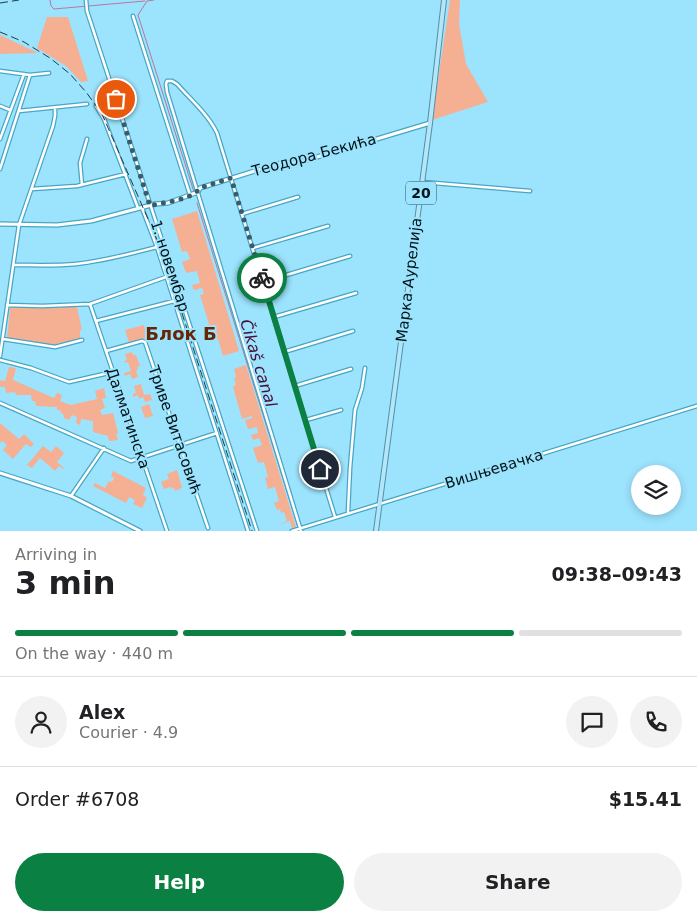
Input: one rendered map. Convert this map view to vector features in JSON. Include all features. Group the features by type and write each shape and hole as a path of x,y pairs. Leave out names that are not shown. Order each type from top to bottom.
{"main road":[{"name":"Марка Аурелија","path":"376,531 430,122 444,0"}],"street":[{"name":"1. новембар","path":"86,0 87,11 257,531"},
{"path":"133,16 191,195"},
{"path":"0,71 30,75 49,73"},
{"path":"0,139 24,74"},
{"path":"0,169 20,112 30,75"},
{"path":"301,530 166,92 166,82 169,81 177,84 214,126 335,517"},
{"path":"20,112 87,104"},
{"path":"0,106 10,110"},
{"name":"1. новембар","path":"96,106 104,119 157,247 248,531"},
{"path":"0,356 19,225 53,126 55,108"},
{"name":"Теодора Бекића","path":"0,224 74,224 168,203 191,195 200,188 231,178 284,162 297,163 430,122"},
{"path":"82,185 80,163 87,138"},
{"path":"31,189 82,185 126,174"},
{"path":"422,182 530,191"},
{"path":"242,214 298,197"},
{"path":"253,248 328,226"},
{"path":"14,265 83,263 157,247"},
{"path":"263,282 350,256"},
{"path":"7,305 90,304 166,277"},
{"path":"274,317 356,293"},
{"path":"96,321 174,300"},
{"name":"Далматинска","path":"90,304 167,531"},
{"path":"0,328 5,328"},
{"path":"284,352 353,330"},
{"path":"3,339 55,346 82,340"},
{"name":"Триве Витасовић","path":"106,351 142,341 145,342 208,528"},
{"path":"0,360 24,366 69,382 113,372"},
{"path":"348,512 355,410 362,388 365,368"},
{"path":"295,386 351,369"},
{"path":"0,403 131,461 217,433"},
{"name":"Вишњевачка","path":"292,531 301,530 348,512 507,466 697,406"},
{"path":"306,420 341,410"},
{"path":"71,496 104,448"},
{"path":"0,474 71,496 140,531"}],"shaded area":[{"path":"450,0 460,0 459,24 466,64 488,102 432,120"},
{"path":"47,17 68,17 88,81 81,82 66,66 37,48"},
{"path":"0,35 38,53 0,54"},
{"path":"197,211 239,351 223,356 218,339 214,340 200,295 204,294 202,288 194,290 192,285 200,283 197,271 186,273 182,262 190,259 187,251 182,252 172,219"},
{"path":"10,307 77,307 82,330 80,330 80,339 53,345 7,338"},
{"path":"144,325 147,338 129,343 125,330"},
{"path":"132,352 133,355 136,355 140,366 137,367 138,370 136,371 138,377 132,379 130,374 125,376 124,373 131,371 128,362 125,363 124,361 127,360 125,354"},
{"path":"246,365 296,527 292,528 290,521 277,525 287,521 284,512 281,513 280,509 277,510 274,503 279,501 275,487 268,489 265,478 268,477 264,462 258,463 253,448 262,445 259,438 253,440 251,435 258,433 257,427 248,429 245,420 252,418 252,416 242,419 233,387 236,384 234,369"},
{"path":"9,367 16,368 13,380 54,398 57,393 62,395 60,401 71,405 97,399 95,391 104,388 106,398 102,399 105,408 100,410 102,415 113,413 118,440 109,441 108,436 93,432 93,421 81,419 80,425 76,423 77,417 72,415 69,420 64,418 60,410 57,410 57,407 36,406 35,401 32,401 31,395 16,395 15,392 6,393 5,387 0,387 0,380 5,381"},
{"path":"141,384 144,395 150,394 152,400 145,402 143,397 139,399 138,395 133,397 133,394 136,393 134,386"},
{"path":"149,404 153,416 145,418 141,407"},
{"path":"0,423 19,439 24,434 34,444 31,447 26,444 13,459 3,450 7,445 2,441 0,443"},
{"path":"43,446 51,452 56,446 64,453 57,462 63,469 59,466 55,471 40,458 32,468 27,465"},
{"path":"177,470 182,488 175,491 171,487 164,489 161,482 169,479 167,474"},
{"path":"113,471 146,488 143,495 147,498 142,508 133,504 135,500 129,497 126,503 93,486 95,483 105,488 109,481 112,482 114,478 111,476"}],"waterway":[{"path":"50,0 51,6 54,9 145,1"},
{"name":"Čikaš canal","path":"154,0 147,1 138,15 194,192"},
{"name":"Čikaš canal","path":"197,203 298,527"}],"railway":[{"path":"0,3 19,0"},
{"path":"0,32 24,42 50,58 70,74 102,114 162,251 252,531"}],"way so far":[{"path":"116,99 150,206 168,203 198,192 200,188 231,178 262,278"}],"district":[{"name":"Блок Б","path":"181,334"}],"route":[{"path":"262,278 320,469"}]}
